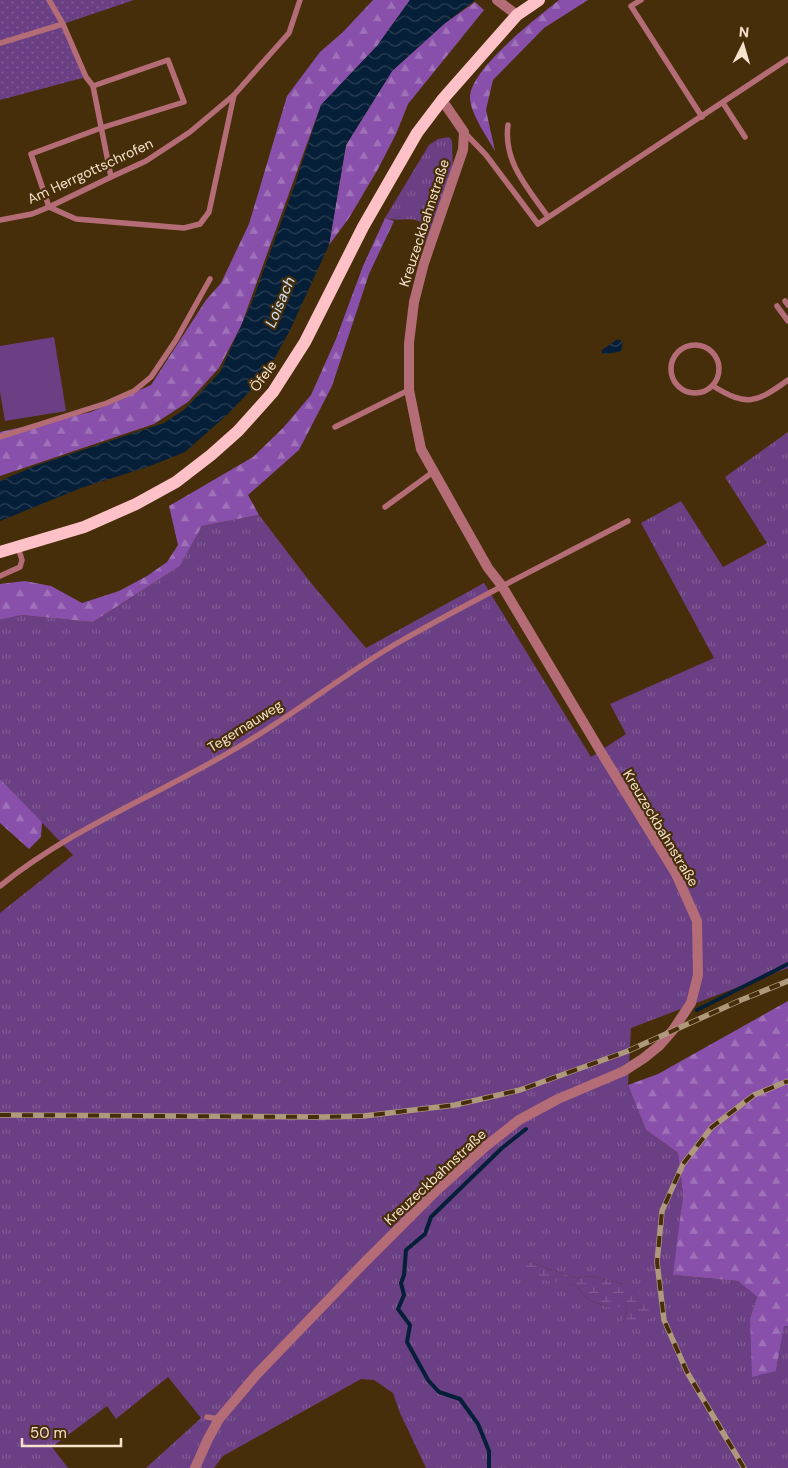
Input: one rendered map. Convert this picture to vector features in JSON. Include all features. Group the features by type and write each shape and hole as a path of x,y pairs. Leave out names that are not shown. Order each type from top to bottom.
{"main road":[{"name":"Öfele","path":"0,552 84,527 136,504 176,482 238,431 273,392 305,342 370,214 417,133 442,100 516,15 539,0"}],"street":[{"path":"496,0 516,15"},
{"path":"442,100 464,132"},
{"name":"Kreuzeckbahnstraße","path":"195,1468 219,1419 268,1362 438,1190 486,1146 527,1116 624,1071 660,1045 691,1003 698,975 697,920 676,874 606,762 502,586 488,568 421,449 409,390 409,343 414,302 424,263 462,150 464,132"}],"lane":[{"path":"49,0 63,24 86,77 93,86 111,177"},
{"name":"Am Herrgottschrofen","path":"0,220 32,214 49,207 146,161 183,137 234,95 289,33 300,0"},
{"path":"641,0 631,6 702,116"},
{"path":"0,43 63,24"},
{"path":"464,132 486,155 538,224 788,59"},
{"path":"93,86 168,60 184,102 101,128 31,154 49,207 76,219 184,228 200,224 208,212 234,95"},
{"path":"723,102 745,137"},
{"path":"508,124 506,139 509,153 520,178 548,217"},
{"path":"0,437 107,403 134,391 151,377 166,355 210,279"},
{"path":"777,306 788,321"},
{"path":"697,345 711,351 719,364 719,372 712,386 698,393 682,389 676,384 671,368 673,360 683,348 697,345"},
{"path":"712,386 739,399 754,400 788,380"},
{"path":"335,427 409,390"},
{"path":"385,507 433,472"},
{"name":"Tegernauweg","path":"0,886 53,848 246,743 394,645 502,586 628,521"},
{"path":"0,576 20,566 22,560 18,547"},
{"path":"207,1417 219,1419"}],"green space":[{"path":"0,0 134,0 63,24 86,77 0,100"},
{"path":"373,0 410,0 377,46 321,105 241,326 219,368 188,402 154,424 0,476 0,432 91,412 151,385 206,300 221,283 249,224 287,96 320,52 343,32"},
{"path":"559,0 588,0 544,28 493,80 486,110 495,151 473,111 470,99 472,87 491,60 506,45"},
{"path":"475,2 484,10 408,104 396,134 378,169 349,218 329,245 346,145 392,71 444,24"},
{"path":"449,137 452,141 453,181 424,263 426,226 416,220 385,218 429,145 438,139"},
{"path":"385,218 394,221 369,274 332,386 299,450 248,495 259,515 202,526 180,566 93,622 21,615 0,620 0,584 25,581 51,586 82,603 119,591 147,576 167,562 178,545 169,506 253,457 283,428 311,395 336,339 363,266"},
{"path":"54,337 66,411 5,421 0,392 0,346"},
{"path":"788,432 788,968 631,1028 628,1085 646,1130 678,1153 683,1195 674,1275 738,1281 757,1297 750,1318 776,1371 784,1325 788,1326 788,1468 426,1468 400,1413 393,1393 374,1380 361,1379 223,1456 214,1468 146,1468 201,1418 168,1377 116,1419 107,1406 52,1447 68,1468 0,1468 0,913 73,855 0,779 0,620 21,615 93,622 180,566 202,526 259,515 311,583 366,648 484,583 591,757 626,734 610,704 714,658 641,523 681,501 723,567 767,543 725,477","holes":["527,1261 577,1278 590,1276 623,1284 652,1317 623,1323 627,1307 607,1307 589,1300 576,1286 559,1282"]},
{"path":"0,779 42,822 41,837 29,849 0,823"},
{"path":"788,1001 788,1326 784,1326 776,1371 752,1377 750,1318 757,1297 738,1281 673,1275 683,1195 678,1153 646,1130 628,1085 658,1074"},
{"path":"527,1261 577,1278 590,1276 623,1284 637,1290 643,1296 652,1317 627,1329 623,1323 627,1307 607,1307 589,1300 576,1286 535,1278 523,1268"}],"water":[{"name":"Loisach","path":"410,0 475,0 444,24 392,71 346,145 329,245 290,330 272,363 249,392 228,414 185,452 150,466 81,488 0,521 0,481 35,466 164,423 185,409 220,372 252,302 295,184 321,105 377,46"},
{"path":"616,340 620,340 623,343 621,351 602,354 602,350"}],"waterway":[{"path":"697,1010 788,964"},
{"path":"489,1468 489,1451 478,1424 460,1399 439,1392 428,1380 407,1342 410,1325 398,1309 404,1295 401,1283 404,1275 406,1250 425,1234 431,1217 502,1148 526,1129"}],"railway":[{"path":"0,1115 324,1117 364,1116 455,1105 520,1090 628,1051 788,981"},
{"path":"744,1468 687,1372 664,1320 657,1262 662,1211 683,1164 712,1127 754,1095 788,1081"}]}
